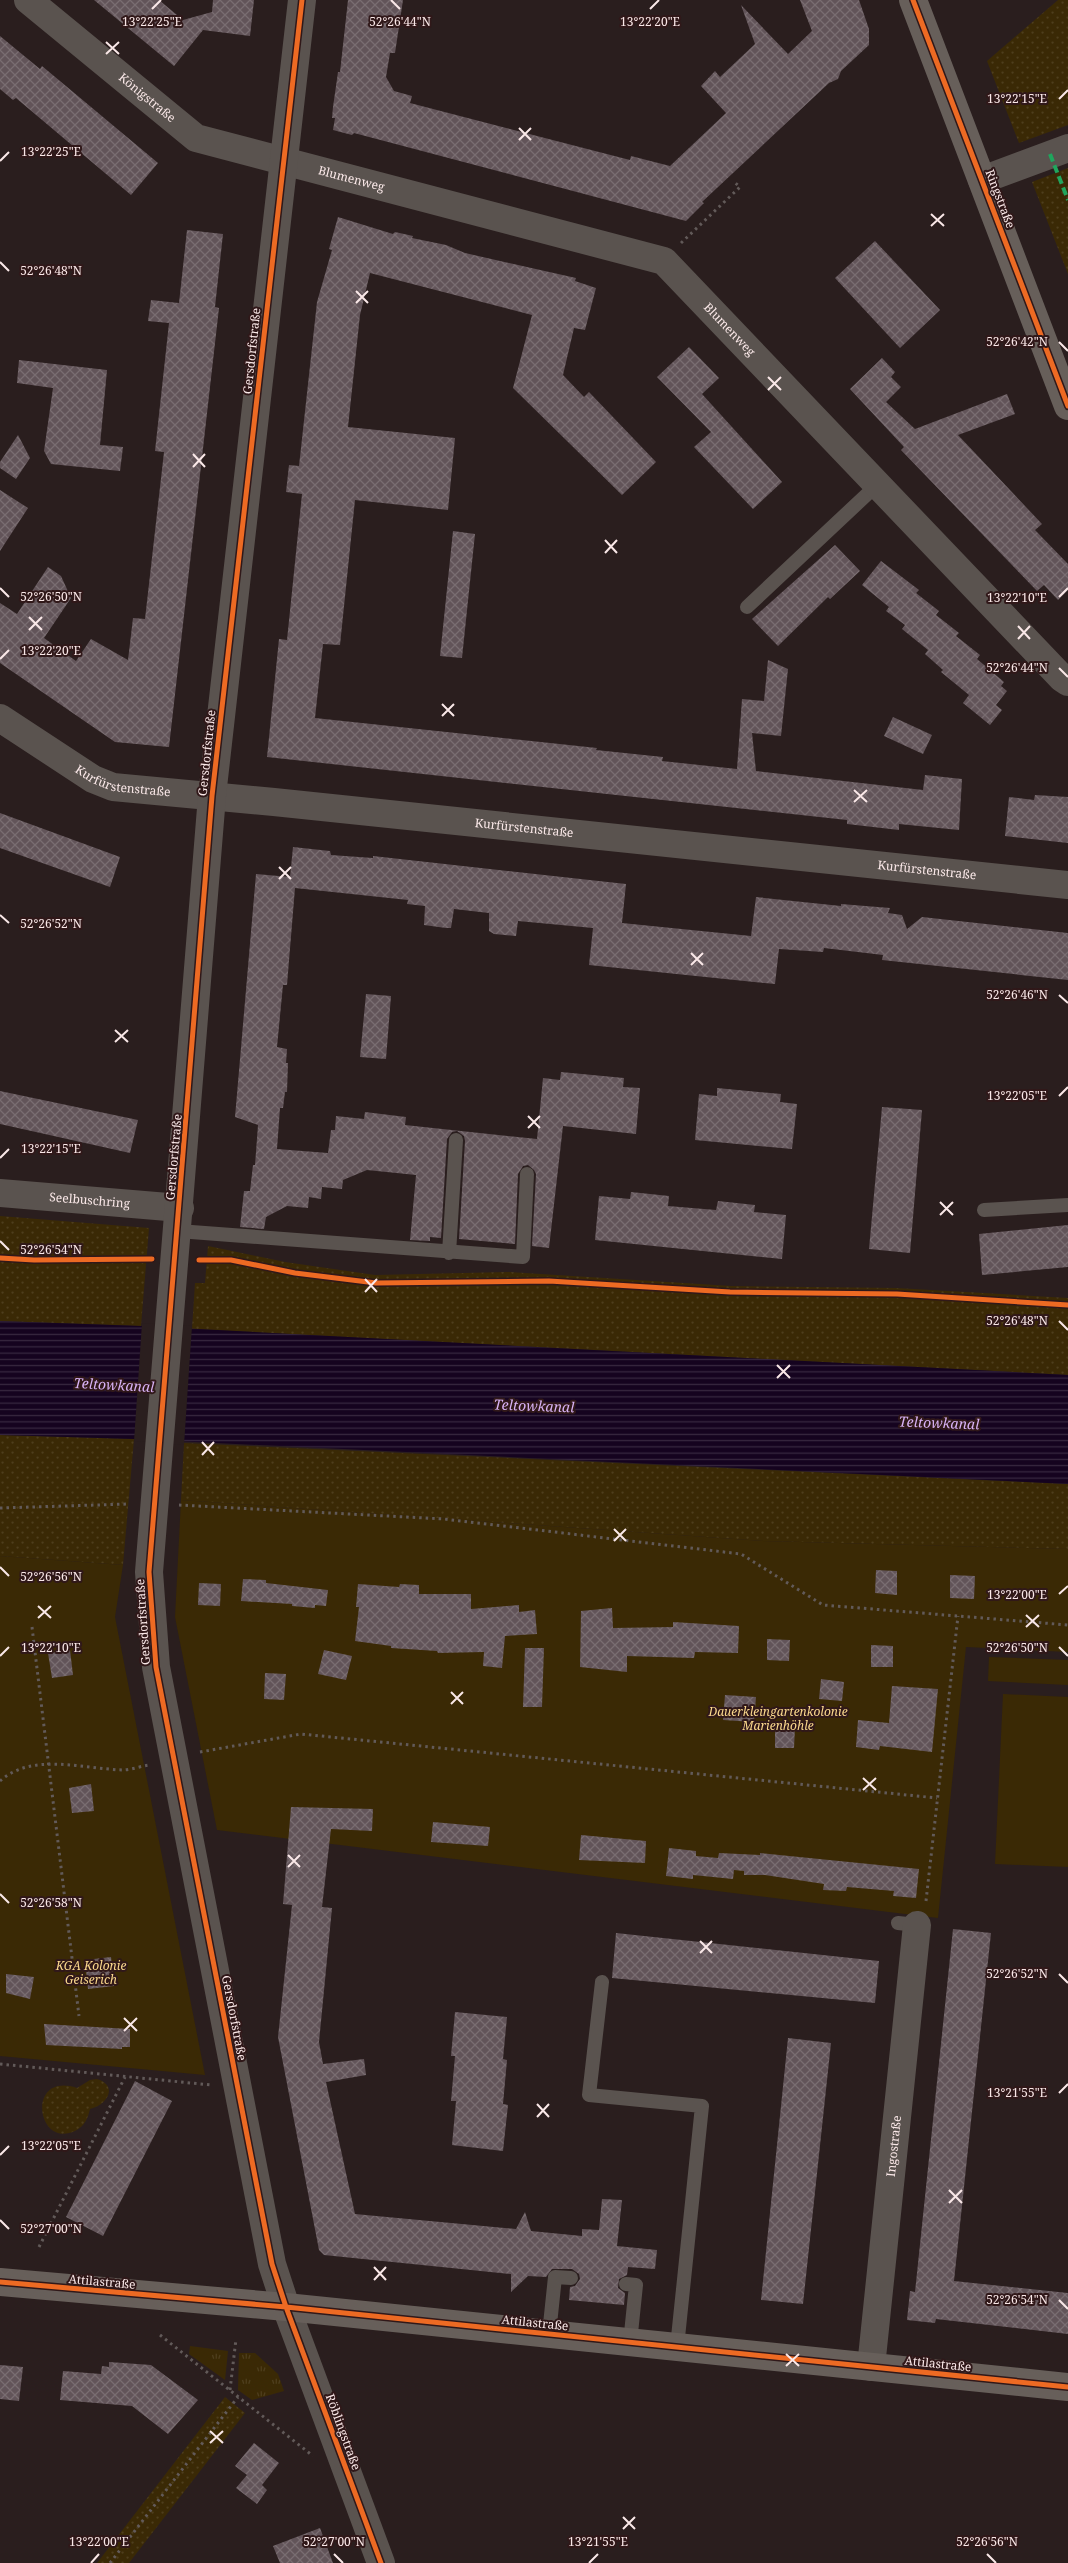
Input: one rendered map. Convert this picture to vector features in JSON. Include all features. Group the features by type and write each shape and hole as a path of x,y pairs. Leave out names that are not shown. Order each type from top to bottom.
{"main road":[{"name":"Ringstraße","path":"913,0 1068,406"},
{"name":"Attilastraße","path":"0,2282 286,2307 1068,2387"}],"street":[{"name":"Königstraße","path":"28,0 196,138 284,161"},
{"name":"Gersdorfstraße","path":"286,2307 272,2264 156,1667 149,1572 212,796 302,0"},
{"path":"982,180 1068,148"},
{"name":"Blumenweg","path":"284,161 664,261 1062,678 1068,682"},
{"name":"Kurfürstenstraße","path":"0,718 93,780 113,787 1068,885"},
{"name":"Seelbuschring","path":"0,1193 179,1220"},
{"name":"Ingostraße","path":"871,2367 914,1918"},
{"name":"Röblingstraße","path":"286,2307 381,2563"}],"lane":[{"path":"747,607 878,484"},
{"path":"449,1253 456,1140"},
{"path":"179,1220 449,1253 522,1258 527,1174"},
{"path":"984,1210 1068,1205"},
{"path":"602,1982 589,2095 702,2106 677,2347"},
{"path":"549,2334 555,2276 571,2278"},
{"path":"626,2284 636,2285 630,2343"}],"path":[{"path":"680,243 740,187 733,181"},
{"path":"0,1508 155,1503 444,1519 740,1554 823,1605 1068,1625"},
{"path":"914,1918 936,1798 958,1616"},
{"path":"32,1627 79,2016"},
{"path":"198,1753 301,1734 936,1798"},
{"path":"0,1781 10,1772 48,1763 125,1770 149,1765"},
{"path":"0,2064 211,2085"},
{"path":"39,2247 125,2077"},
{"path":"160,2336 317,2460"},
{"path":"230,2390 236,2339"},
{"path":"110,2563 238,2397"}],"green space":[{"path":"1058,0 1068,0 1068,125 1019,143 987,61"},
{"path":"1068,168 1068,274 1032,182"},
{"path":"0,1216 149,1228 141,1326 0,1321"},
{"path":"208,1246 285,1262 375,1275 509,1272 731,1286 896,1288 1068,1298 1068,1375 192,1329 195,1283 205,1283"},
{"path":"0,1435 134,1439 123,1565 0,1556"},
{"path":"184,1443 1068,1484 1068,1549 763,1541 181,1500"},
{"name":"Dauerkleingartenkolonie Marienhöhle","path":"181,1500 763,1541 1068,1549 1068,1652 966,1647 938,1918 217,1830 175,1617"},
{"name":"KGA Kolonie Geiserich","path":"0,1556 123,1565 115,1617 205,2075 0,2056"},
{"path":"989,1657 1068,1660 1068,1685 988,1681"},
{"path":"1003,1694 1068,1697 1068,1867 995,1864"},
{"path":"97,2079 108,2086 108,2095 101,2104 90,2109 84,2124 75,2131 62,2134 52,2129 45,2121 42,2110 44,2099 50,2090 61,2086 77,2088 90,2080"},
{"path":"190,2346 228,2351 225,2380 189,2354"},
{"path":"239,2353 255,2353 278,2374 284,2391 252,2400 238,2390"},
{"path":"225,2397 245,2413 129,2563 97,2563"}],"water":[{"name":"Teltowkanal","path":"0,1321 141,1326 1068,1375 1068,1484 134,1439 0,1435"}],"pier":[{"path":"142,1323 192,1326 184,1445 134,1441"}],"building":[{"path":"94,0 159,0 183,20 212,12 213,0 254,0 250,36 203,30 174,66"},
{"path":"348,0 403,0 395,53 390,53 386,77 394,91 412,96 410,103 630,160 631,156 670,166 726,113 701,86 715,71 720,77 755,44 741,5 788,54 812,31 800,0 859,0 869,29 869,45 841,71 838,79 829,83 702,202 704,203 686,221 354,133 352,135 333,130 335,118 332,118 333,107 338,72 340,72"},
{"path":"0,36 40,69 42,66 158,163 131,195 16,98 13,100 0,89"},
{"path":"338,217 393,234 395,232 413,236 412,238 446,245 465,253 576,278 575,281 596,288 585,330 574,328 563,375 584,397 589,392 656,462 622,495 513,388 532,315 370,273 360,315 348,427 455,438 448,510 355,500 340,645 323,644 315,718 597,748 596,750 663,757 662,761 737,769 742,699 764,701 768,660 788,669 781,736 752,733 756,771 923,790 925,775 962,779 959,830 899,824 899,830 847,824 847,820 267,757 279,639 287,640 302,494 286,492 289,465 299,466 317,302 332,250 329,249"},
{"path":"187,230 223,234 215,307 219,308 169,747 115,742 0,663 0,603 17,614 48,567 61,576 71,598 44,638 76,661 91,639 128,660 133,618 145,619 164,452 155,451 169,323 148,321 151,300 179,303"},
{"path":"875,241 940,310 900,348 835,278"},
{"path":"689,347 719,378 702,394 782,482 753,509 694,447 711,432 657,377"},
{"path":"882,358 895,372 891,377 901,387 886,402 915,429 1007,394 1015,414 958,435 1042,524 1035,530 1068,564 1068,590 1058,600 1044,585 1037,591 901,450 904,447 850,389"},
{"path":"19,360 107,370 100,445 123,447 120,471 51,464 44,451 53,388 17,383"},
{"path":"18,435 30,458 16,479 0,468 0,462"},
{"path":"0,490 28,508 0,551"},
{"path":"453,531 475,534 462,658 440,656"},
{"path":"835,545 860,571 830,599 828,597 778,646 752,619"},
{"path":"881,561 919,590 916,593 939,611 936,615 959,633 956,636 980,655 977,659 1004,682 1001,686 1007,691 996,705 1002,710 990,725 963,703 969,695 941,672 943,670 925,654 928,650 902,629 905,625 886,611 889,607 862,585"},
{"path":"893,717 932,735 923,754 884,736"},
{"path":"1035,795 1068,797 1068,843 1005,836 1009,797 1034,800"},
{"path":"0,813 120,857 110,887 0,848"},
{"path":"293,847 330,851 331,855 373,858 373,856 626,884 622,923 751,936 756,897 841,906 841,904 890,908 888,913 902,915 907,929 922,917 1068,933 1068,980 882,960 883,955 824,948 823,952 779,949 775,984 589,965 593,928 518,921 516,936 494,934 489,931 489,913 454,909 451,928 446,928 424,925 425,906 407,904 408,900 295,888 287,985 283,985 277,1047 287,1049 286,1063 288,1063 287,1092 285,1092 283,1108 280,1108 277,1149 328,1153 331,1130 335,1130 336,1116 364,1119 365,1112 406,1117 405,1125 537,1139 543,1078 560,1080 561,1072 624,1078 623,1087 640,1088 636,1134 563,1126 549,1248 532,1246 536,1174 528,1165 523,1166 518,1174 515,1244 459,1239 465,1141 464,1136 457,1131 452,1132 447,1139 441,1238 430,1237 430,1241 410,1240 416,1175 367,1170 343,1180 342,1189 322,1187 321,1199 309,1197 308,1208 287,1206 266,1217 264,1229 240,1227 244,1191 250,1191 253,1165 255,1165 258,1125 235,1117 256,874 290,877"},
{"path":"366,994 391,996 386,1059 360,1057"},
{"path":"717,1088 781,1094 780,1102 797,1104 792,1149 695,1140 699,1094 717,1096"},
{"path":"0,1091 138,1120 130,1153 0,1124"},
{"path":"882,1107 922,1110 910,1253 869,1249"},
{"path":"631,1192 669,1196 668,1206 716,1210 718,1201 755,1205 754,1212 786,1215 782,1259 595,1240 599,1196 630,1199"},
{"path":"1068,1225 1068,1267 982,1275 979,1234"},
{"path":"876,1570 897,1571 897,1595 875,1593"},
{"path":"950,1575 975,1576 974,1599 950,1598"},
{"path":"243,1579 266,1580 266,1583 328,1590 326,1606 315,1605 315,1608 292,1606 292,1604 241,1601"},
{"path":"199,1583 221,1584 220,1606 198,1605"},
{"path":"358,1584 399,1587 400,1584 419,1585 419,1594 471,1594 471,1609 519,1605 519,1612 535,1610 537,1634 505,1636 502,1668 483,1666 484,1652 438,1653 437,1651 391,1648 391,1646 355,1641 359,1607 356,1607"},
{"path":"612,1608 613,1628 673,1627 673,1622 739,1626 738,1653 695,1652 694,1658 627,1656 627,1672 580,1667 581,1611"},
{"path":"767,1639 790,1640 789,1661 767,1660"},
{"path":"871,1645 893,1646 893,1667 871,1667"},
{"path":"525,1648 544,1648 542,1707 523,1707"},
{"path":"70,1650 73,1675 52,1678 48,1653"},
{"path":"324,1650 352,1656 346,1680 318,1674"},
{"path":"265,1673 286,1674 284,1700 264,1699"},
{"path":"821,1679 844,1682 842,1701 819,1699"},
{"path":"892,1686 938,1689 932,1752 880,1746 879,1750 856,1747 858,1720 889,1723"},
{"path":"725,1695 756,1697 754,1722 723,1720"},
{"path":"775,1728 795,1728 794,1748 775,1748"},
{"path":"91,1784 94,1811 72,1813 69,1788"},
{"path":"291,1807 373,1809 372,1831 331,1829 322,1907 332,1908 319,2042 323,2064 364,2059 366,2075 326,2082 355,2214 516,2229 525,2212 531,2231 582,2236 582,2229 599,2230 602,2199 622,2200 617,2246 657,2250 655,2269 628,2267 627,2275 619,2279 618,2288 625,2293 624,2305 569,2300 570,2287 575,2286 580,2279 579,2274 572,2269 552,2269 546,2277 528,2276 511,2292 511,2274 324,2255 319,2250 278,2037 292,1905 283,1904"},
{"path":"433,1822 490,1827 488,1846 431,1842"},
{"path":"581,1835 646,1841 645,1863 579,1860"},
{"path":"669,1848 696,1851 696,1856 718,1858 719,1853 760,1855 760,1853 919,1869 916,1898 893,1896 894,1891 847,1887 846,1891 823,1890 824,1884 765,1875 744,1875 744,1871 734,1870 733,1879 693,1875 693,1879 666,1876"},
{"path":"953,1929 991,1933 954,2281 1068,2293 1068,2334 936,2319 935,2323 907,2320 910,2291 915,2292"},
{"path":"616,1933 879,1961 875,2003 612,1978"},
{"path":"111,1957 114,1986 88,1989 85,1960"},
{"path":"6,1974 34,1977 30,1999 6,1993"},
{"path":"455,2012 507,2017 503,2059 507,2060 503,2104 508,2105 503,2151 452,2145 456,2101 451,2101 455,2056 451,2056"},
{"path":"44,2024 130,2029 130,2047 122,2047 122,2049 46,2045"},
{"path":"788,2038 831,2043 803,2304 761,2300"},
{"path":"135,2081 172,2101 103,2236 66,2217"},
{"path":"109,2362 151,2365 198,2400 168,2434 132,2406 60,2400 63,2371 101,2374 102,2366 109,2367"},
{"path":"0,2365 23,2367 19,2401 0,2399"},
{"path":"254,2443 279,2463 262,2485 267,2490 257,2504 236,2488 247,2475 235,2466"},
{"path":"320,2528 333,2563 280,2563 273,2546"}],"marked path":[{"path":"1050,154 1068,200"}],"cycle path":[{"path":"302,0 212,796 149,1572 156,1667 272,2264 286,2307 381,2563"},
{"path":"913,0 1068,406"},
{"path":"0,1258 34,1260 152,1259"},
{"path":"199,1260 231,1260 295,1273 376,1283 549,1281 730,1292 897,1294 1068,1305"},
{"path":"0,2282 286,2307 1068,2387"}]}
